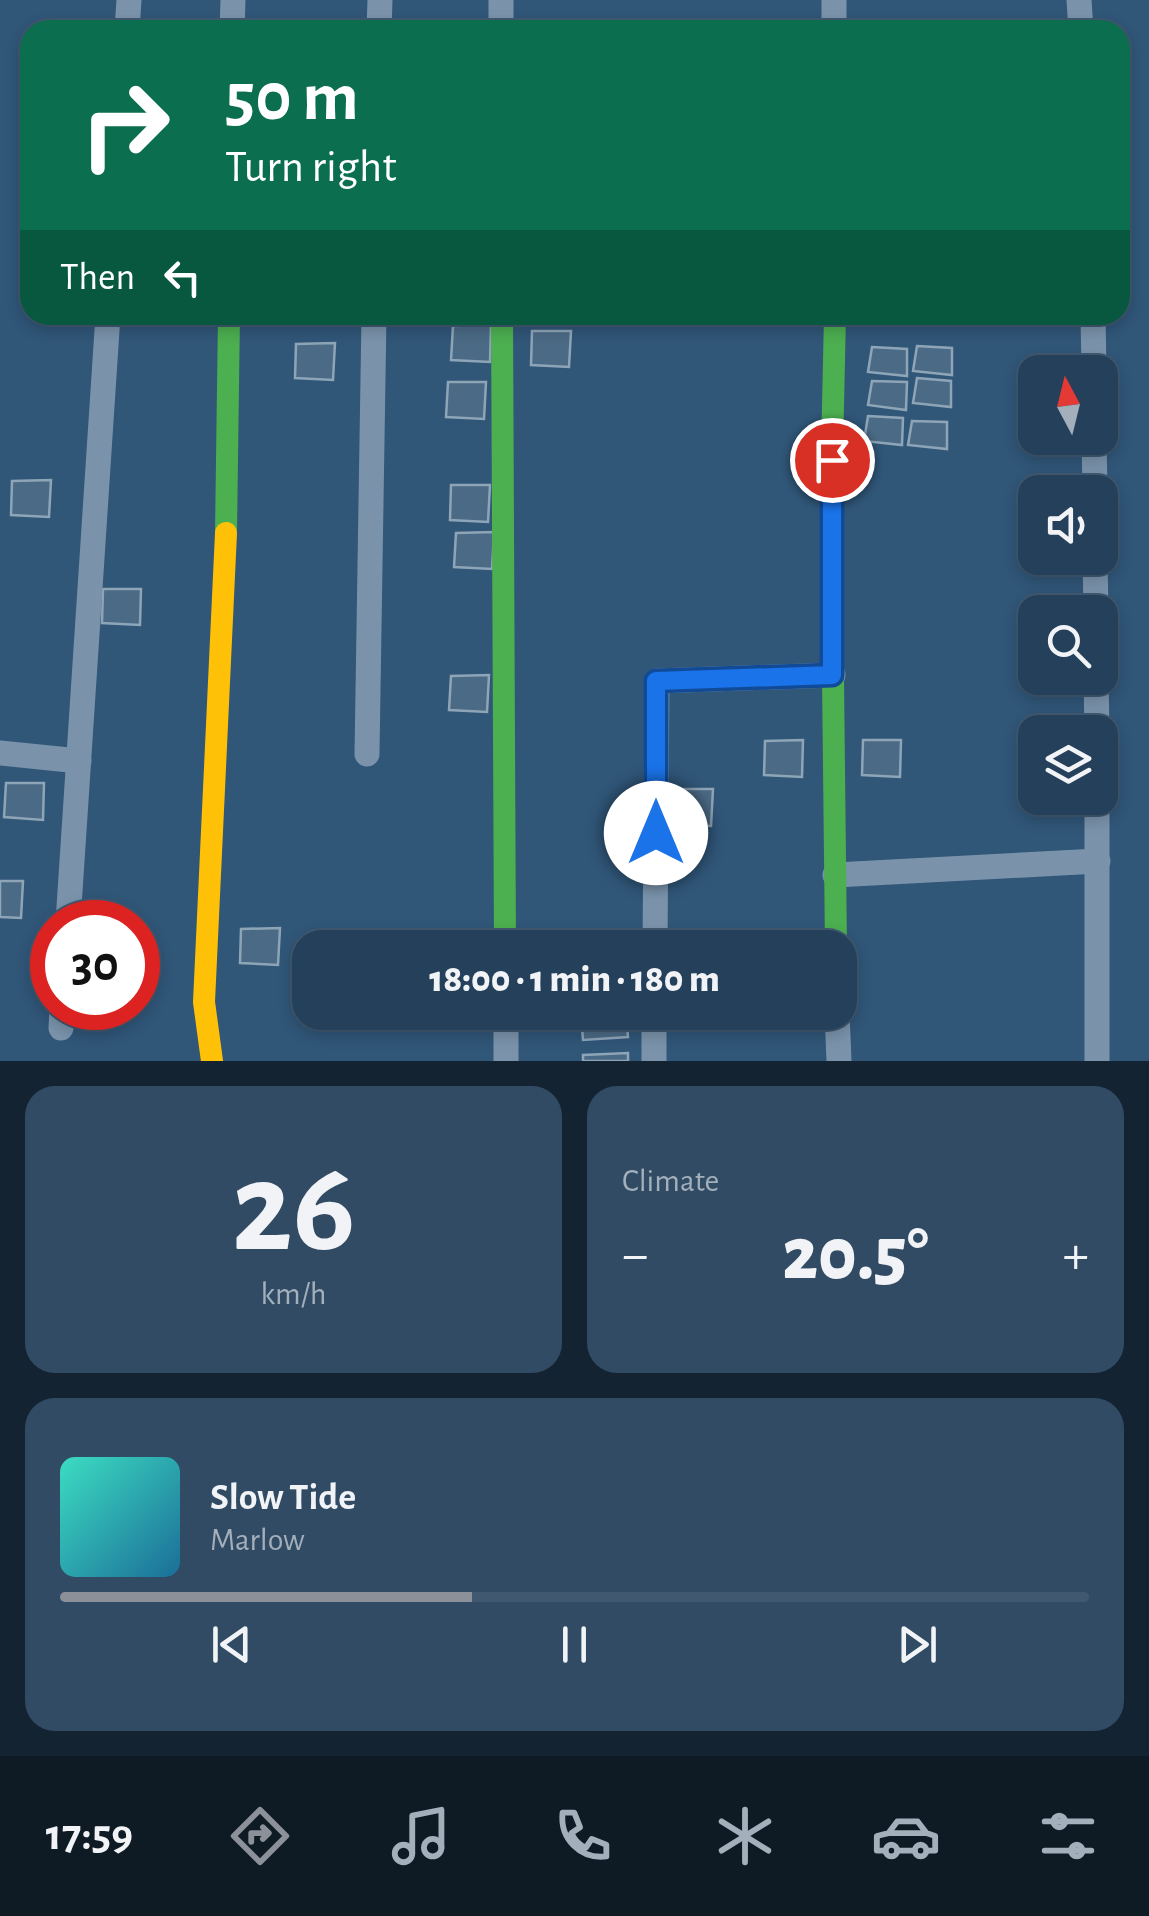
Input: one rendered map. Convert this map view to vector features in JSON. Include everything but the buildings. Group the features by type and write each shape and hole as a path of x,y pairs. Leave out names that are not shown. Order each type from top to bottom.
{"street":[{"path":"70,900 107,325"},
{"path":"212,1061 204,1002 225,620 229,325"},
{"path":"367,754 374,325"},
{"path":"502,325 506,930"},
{"path":"834,325 836,930"},
{"path":"1093,325 1094,355"},
{"path":"654,930 656,681 832,675"},
{"path":"0,753 79,761"},
{"path":"1096,1061 1097,815"},
{"path":"835,875 1098,861"},
{"path":"506,1030 506,1061"},
{"path":"654,1030 654,1061"},
{"path":"838,1030 839,1061"}],"traffic: fast":[{"path":"226,533 229,325"},
{"path":"502,325 505,930"},
{"path":"835,325 831,497 836,930"}],"traffic: slow":[{"path":"212,1061 204,1002 226,533"}],"route":[{"path":"656,833 656,681 832,675 832,460"}]}
